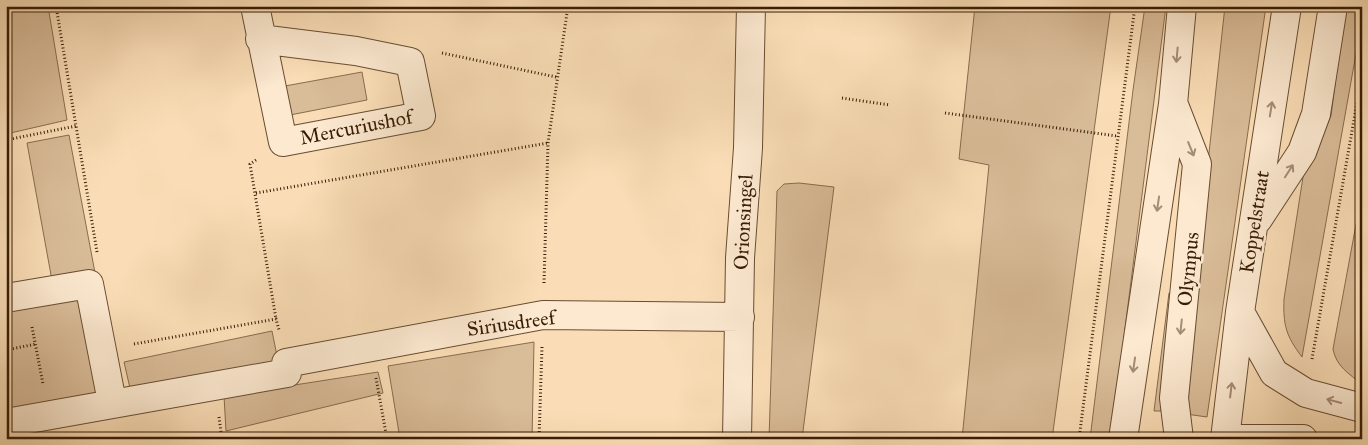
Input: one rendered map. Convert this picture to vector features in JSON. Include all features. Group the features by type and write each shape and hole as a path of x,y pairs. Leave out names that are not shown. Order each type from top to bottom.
{"street":[{"name":"Mercuriushof","path":"255,6 260,39 283,142 421,116 410,62 356,51 260,39"},
{"name":"Orionsingel","path":"737,439 751,6"},
{"path":"1123,439 1173,104 1182,6"},
{"name":"Koppelstraat","path":"1225,439 1240,312 1286,6"},
{"path":"1253,227 1302,152 1316,114 1333,6"},
{"name":"Olympus","path":"1173,104 1197,164 1174,398 1179,439"},
{"path":"16,297 89,284 112,402"},
{"path":"1240,312 1274,373 1306,393 1362,408"},
{"name":"Siriusdreef","path":"6,423 112,402 287,372 286,363 543,315 740,317"},
{"path":"1242,439 1303,439"}],"path":[{"path":"56,6 102,282 89,284"},
{"path":"539,439 548,143 556,77 563,51 568,6"},
{"path":"1079,439 1135,6"},
{"path":"440,53 556,77"},
{"path":"1306,393 1362,74"},
{"path":"842,98 890,105"},
{"path":"945,113 1117,136"},
{"path":"6,140 76,126"},
{"path":"283,142 250,164 276,319 286,363"},
{"path":"256,194 548,143"},
{"path":"16,297 36,344 49,414"},
{"path":"102,349 276,319"},
{"path":"6,350 36,344"},
{"path":"370,348 387,439"}],"shaded area":[{"path":"6,6 48,6 67,120 6,134"},
{"path":"975,6 1111,6 1052,439 962,439 989,165 959,159"},
{"path":"1145,6 1166,6 1111,439 1090,439 1133,90"},
{"path":"1225,6 1266,6 1207,417 1186,414 1199,245"},
{"path":"1345,6 1362,6 1362,20 1302,357 1292,343 1287,330 1284,316 1284,299 1303,177 1331,116"},
{"path":"362,72 367,100 290,115 285,86"},
{"path":"69,135 96,278 53,286 27,143"},
{"path":"799,183 834,187 802,439 769,439 777,191 784,184"},
{"path":"1362,192 1362,274 1358,296 1362,305 1362,384 1340,365 1333,349"},
{"path":"1169,293 1176,294 1161,411 1154,411"},
{"path":"77,297 99,399 6,416 6,310"},
{"path":"272,331 279,366 132,397 124,362"},
{"path":"534,342 532,439 400,439 388,366"},
{"path":"378,372 383,393 226,431 224,396"}]}
